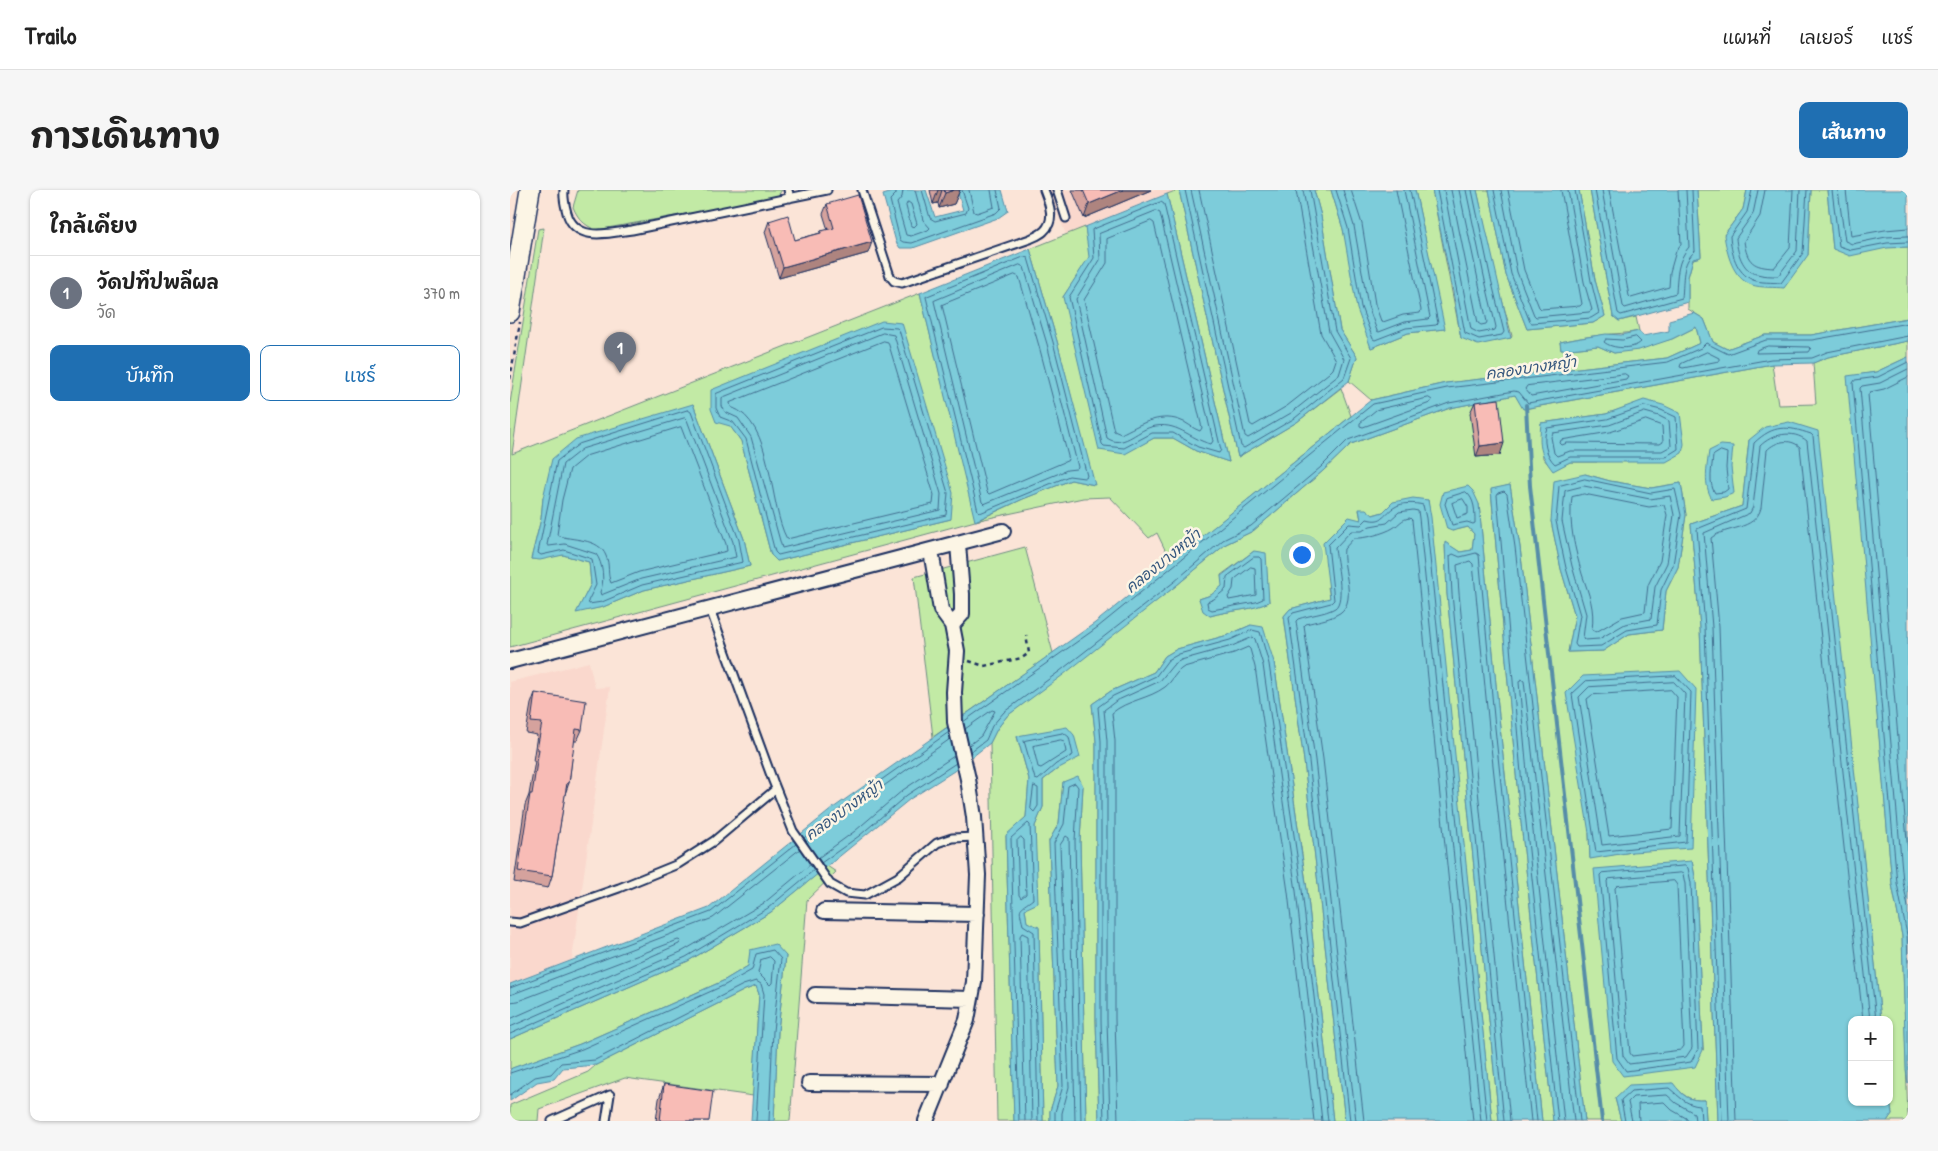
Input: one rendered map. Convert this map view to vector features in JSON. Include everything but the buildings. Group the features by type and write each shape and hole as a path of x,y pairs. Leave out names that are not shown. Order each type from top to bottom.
{"main road":[{"path":"510,312 530,190"}],"street":[{"path":"510,661 1003,531"},
{"path":"952,625 962,614 958,544"},
{"path":"926,1121 967,1020 974,982 978,875 974,817 968,779 955,722 956,656 952,625 941,610 931,551"},
{"path":"824,911 977,914"},
{"path":"815,995 971,999"},
{"path":"809,1084 942,1084"}],"lane":[{"path":"564,190 563,198 569,218 575,228 587,234 632,230 827,190"},
{"path":"788,190 790,198"},
{"path":"862,190 890,276 894,281 902,283 1030,239 1044,231 1050,218 1051,207 1044,190"},
{"path":"1056,190 1066,218"},
{"path":"710,609 794,833 830,884 846,893 866,895 898,877 937,843 952,838 975,837"},
{"path":"510,922 520,923 619,888 678,864 714,841 776,789"},
{"path":"552,1121 610,1095 606,1121"}],"path":[{"path":"956,656 984,666 1022,658 1029,653 1026,635"}],"shaded area":[{"path":"1049,190 1178,190 1066,235"},
{"path":"589,662 595,688 610,687 572,960 510,984 510,682"}],"green space":[{"path":"578,190 782,190 776,198 596,230 582,221 573,207"},
{"path":"1179,190 1238,457 1297,422 1341,388 1351,416 1171,562 1157,533 1149,538 1110,497 1083,498 977,521 1023,499 1071,480 1094,485 1057,341 1030,249 1085,227 1090,257 1063,297 1125,453 1154,438 1173,438 1196,451 1229,462 1167,194"},
{"path":"1314,190 1331,190 1343,229 1371,348 1408,333 1444,329 1415,190 1432,190 1461,338 1511,338 1512,336 1495,274 1477,190 1489,190 1506,275 1527,329 1593,323 1605,316 1595,280 1579,190 1590,190 1613,316 1619,321 1636,317 1639,331 1592,336 1560,342 1561,350 1598,346 1614,353 1672,339 1696,327 1700,343 1667,358 1446,383 1371,400 1349,381 1357,357 1340,330 1321,216"},
{"path":"1697,190 1747,190 1743,209 1724,235 1808,255 1811,190 1827,190 1833,249 1908,247 1908,318 1811,335 1765,335 1727,349 1713,342 1704,319 1688,309 1688,277 1693,259 1701,256"},
{"path":"544,228 512,454 920,293 976,521 510,647 510,403 538,229","holes":["693,404 744,539 750,566 644,590 603,607 577,612 591,584 589,562 563,555 531,559 541,519 543,498","730,426 951,519 777,561 771,555 741,441"]},
{"path":"1908,341 1908,357 1876,372 1848,377 1892,884 1902,936 1908,1121 1887,1121 1892,1114 1891,1106 1893,1106 1893,1016 1881,1016 1817,431 1749,440 1742,506 1691,524 1700,627 1718,1121 1706,1121 1705,1100 1686,1096 1672,1083 1615,1098 1621,1121 1585,1121 1520,547 1510,485 1491,490 1517,785 1553,1121 1542,1121 1500,727 1479,504 1452,531 1468,527 1474,534 1472,550 1460,552 1445,543 1447,594 1499,1121 1492,1121 1428,500 1372,515 1359,510 1361,520 1328,587 1330,598 1290,609 1284,616 1304,761 1345,1121 1333,1121 1307,889 1274,662 1251,625 1228,635 1177,649 1165,656 1154,672 1111,691 1092,704 1096,741 1096,1020 1099,1121 1086,1121 1080,841 1083,786 1063,782 1059,823 1049,841 1058,1086 1050,1111 1050,1121 1043,1121 1039,928 1027,923 1025,909 1035,853 1035,826 1043,807 1043,780 1059,768 1045,732 1017,737 1029,779 1026,817 1006,836 1014,1121 997,1121 990,743 997,729 1007,716 1177,585 1226,544 1253,531 1324,470 1351,444 1450,408 1515,395 1524,409 1772,364 1778,405 1816,404 1813,363 1828,357","holes":["1644,401 1597,462 1570,462 1553,470 1543,458 1541,423 1606,414","1585,474 1610,481 1651,488 1681,483 1686,515 1678,567 1666,591 1662,630 1629,634 1603,651 1568,652 1575,616 1561,569 1551,521","1254,551 1268,592 1269,602 1255,607 1210,616 1199,599 1211,595 1223,586 1221,575","1589,833 1632,852 1590,858","1692,861 1696,882 1703,1050"]},
{"path":"1025,547 1053,653 933,737 914,577"},
{"path":"827,866 836,872 807,900 790,1121 774,1121 778,1031 786,956 748,966 723,981 580,1044 510,1069 510,1039 688,961 771,912"},
{"path":"756,986 759,994 753,1096 625,1078 539,1109 538,1121 510,1121 510,1105 588,1072 596,1065"}],"water":[{"path":"899,190 926,190 935,217 963,210 957,190 1002,190 1008,211 998,218 913,248 900,248 896,242 883,195"},
{"path":"1179,190 1314,190 1321,216 1340,330 1357,357 1349,381 1297,422 1238,457"},
{"path":"1331,190 1415,190 1445,329 1408,333 1371,348 1357,309 1343,229"},
{"path":"1432,190 1477,190 1511,338 1478,345 1461,338"},
{"path":"1489,190 1579,190 1595,280 1605,316 1593,323 1527,329 1506,275"},
{"path":"1590,190 1697,190 1701,257 1693,259 1688,277 1688,302 1619,321 1613,316"},
{"path":"1747,190 1811,190 1808,255 1784,288 1764,287 1745,282 1735,271 1732,264 1724,235 1743,209"},
{"path":"1827,190 1908,190 1908,247 1887,248 1850,256 1833,249"},
{"path":"1167,194 1229,462 1196,451 1173,438 1154,438 1125,454 1099,450 1063,297 1089,257 1085,227"},
{"path":"1030,249 1057,341 1095,485 1071,480 975,521 920,293"},
{"name":"คลองบางหญ้า","path":"1694,313 1704,319 1713,342 1727,349 1765,335 1811,335 1908,318 1908,341 1828,357 1813,363 1772,364 1523,409 1515,395 1450,408 1351,444 1324,470 1253,531 1226,544 1063,675 1007,716 997,729 990,743 954,771 910,799 771,912 688,961 510,1039 510,984 709,908 833,808 1095,623 1371,400 1446,383 1667,358 1700,343 1696,327 1672,339 1639,350 1614,353 1598,346 1561,350 1560,342 1606,334 1621,335 1639,331 1643,336 1669,331 1669,320"},
{"path":"882,321 902,323 953,493 951,519 777,561 771,555 741,441 730,426 716,422 711,409 711,390"},
{"path":"1908,357 1908,1083 1902,936 1892,884 1847,376 1876,372"},
{"path":"1644,400 1663,405 1680,413 1684,444 1682,453 1666,462 1570,462 1553,471 1548,465 1541,448 1541,423 1606,414"},
{"path":"693,404 744,539 750,566 644,590 603,607 576,613 591,584 589,562 563,555 540,560 531,559 541,519 543,498 552,459 576,439"},
{"path":"1789,422 1818,431 1881,1016 1848,1016 1848,1106 1891,1106 1892,1114 1887,1121 1718,1121 1700,627 1691,524 1742,506 1749,440 1765,427"},
{"path":"1721,445 1733,446 1731,467 1734,493 1712,499 1707,487 1709,451"},
{"path":"1585,474 1610,481 1651,488 1681,483 1686,515 1678,567 1666,591 1662,630 1629,634 1603,651 1568,652 1575,616 1561,569 1551,521 1554,481"},
{"path":"1510,485 1520,547 1585,1121 1553,1121 1517,785 1491,489"},
{"path":"1468,486 1473,491 1479,504 1500,727 1542,1121 1499,1121 1447,594 1445,542 1460,552 1472,550 1474,534 1468,527 1452,531 1447,529 1440,504 1443,492"},
{"path":"1413,498 1428,500 1431,517 1492,1121 1345,1121 1304,761 1284,616 1290,609 1330,598 1323,543 1349,517 1361,520 1359,509 1366,509 1373,515 1383,512 1393,502"},
{"path":"1254,551 1266,553 1269,602 1255,607 1210,616 1203,611 1199,599 1211,595 1222,586 1221,576"},
{"path":"1251,625 1263,627 1274,662 1307,890 1333,1121 1099,1121 1096,1020 1096,741 1092,704 1111,691 1154,672 1165,656 1177,649 1228,635"},
{"path":"1680,671 1696,689 1691,848 1632,852 1590,859 1589,833 1566,693 1583,676"},
{"path":"1067,727 1074,735 1080,757 1059,768 1043,780 1043,807 1035,826 1038,903 1025,909 1027,922 1039,927 1043,1121 1014,1121 1006,835 1026,817 1029,779 1017,736"},
{"path":"1078,776 1083,786 1080,841 1086,1121 1050,1121 1050,1111 1058,1086 1049,841 1059,823 1063,782"},
{"path":"1692,861 1696,882 1703,1050 1695,1067 1623,1076 1612,1061 1594,869"},
{"path":"775,944 786,956 778,1031 774,1121 751,1121 759,994 756,986 596,1065 563,1068 554,1079 537,1082 510,1101 510,1070 512,1068 580,1044 723,981 748,966 750,950"},
{"path":"1673,1083 1686,1097 1694,1100 1705,1100 1706,1121 1621,1121 1615,1098 1629,1085"}],"waterway":[{"path":"1526,405 1530,486 1602,1121"}],"place":[{"name":"วัดปทีปพลีผล","path":"620,373"}]}
